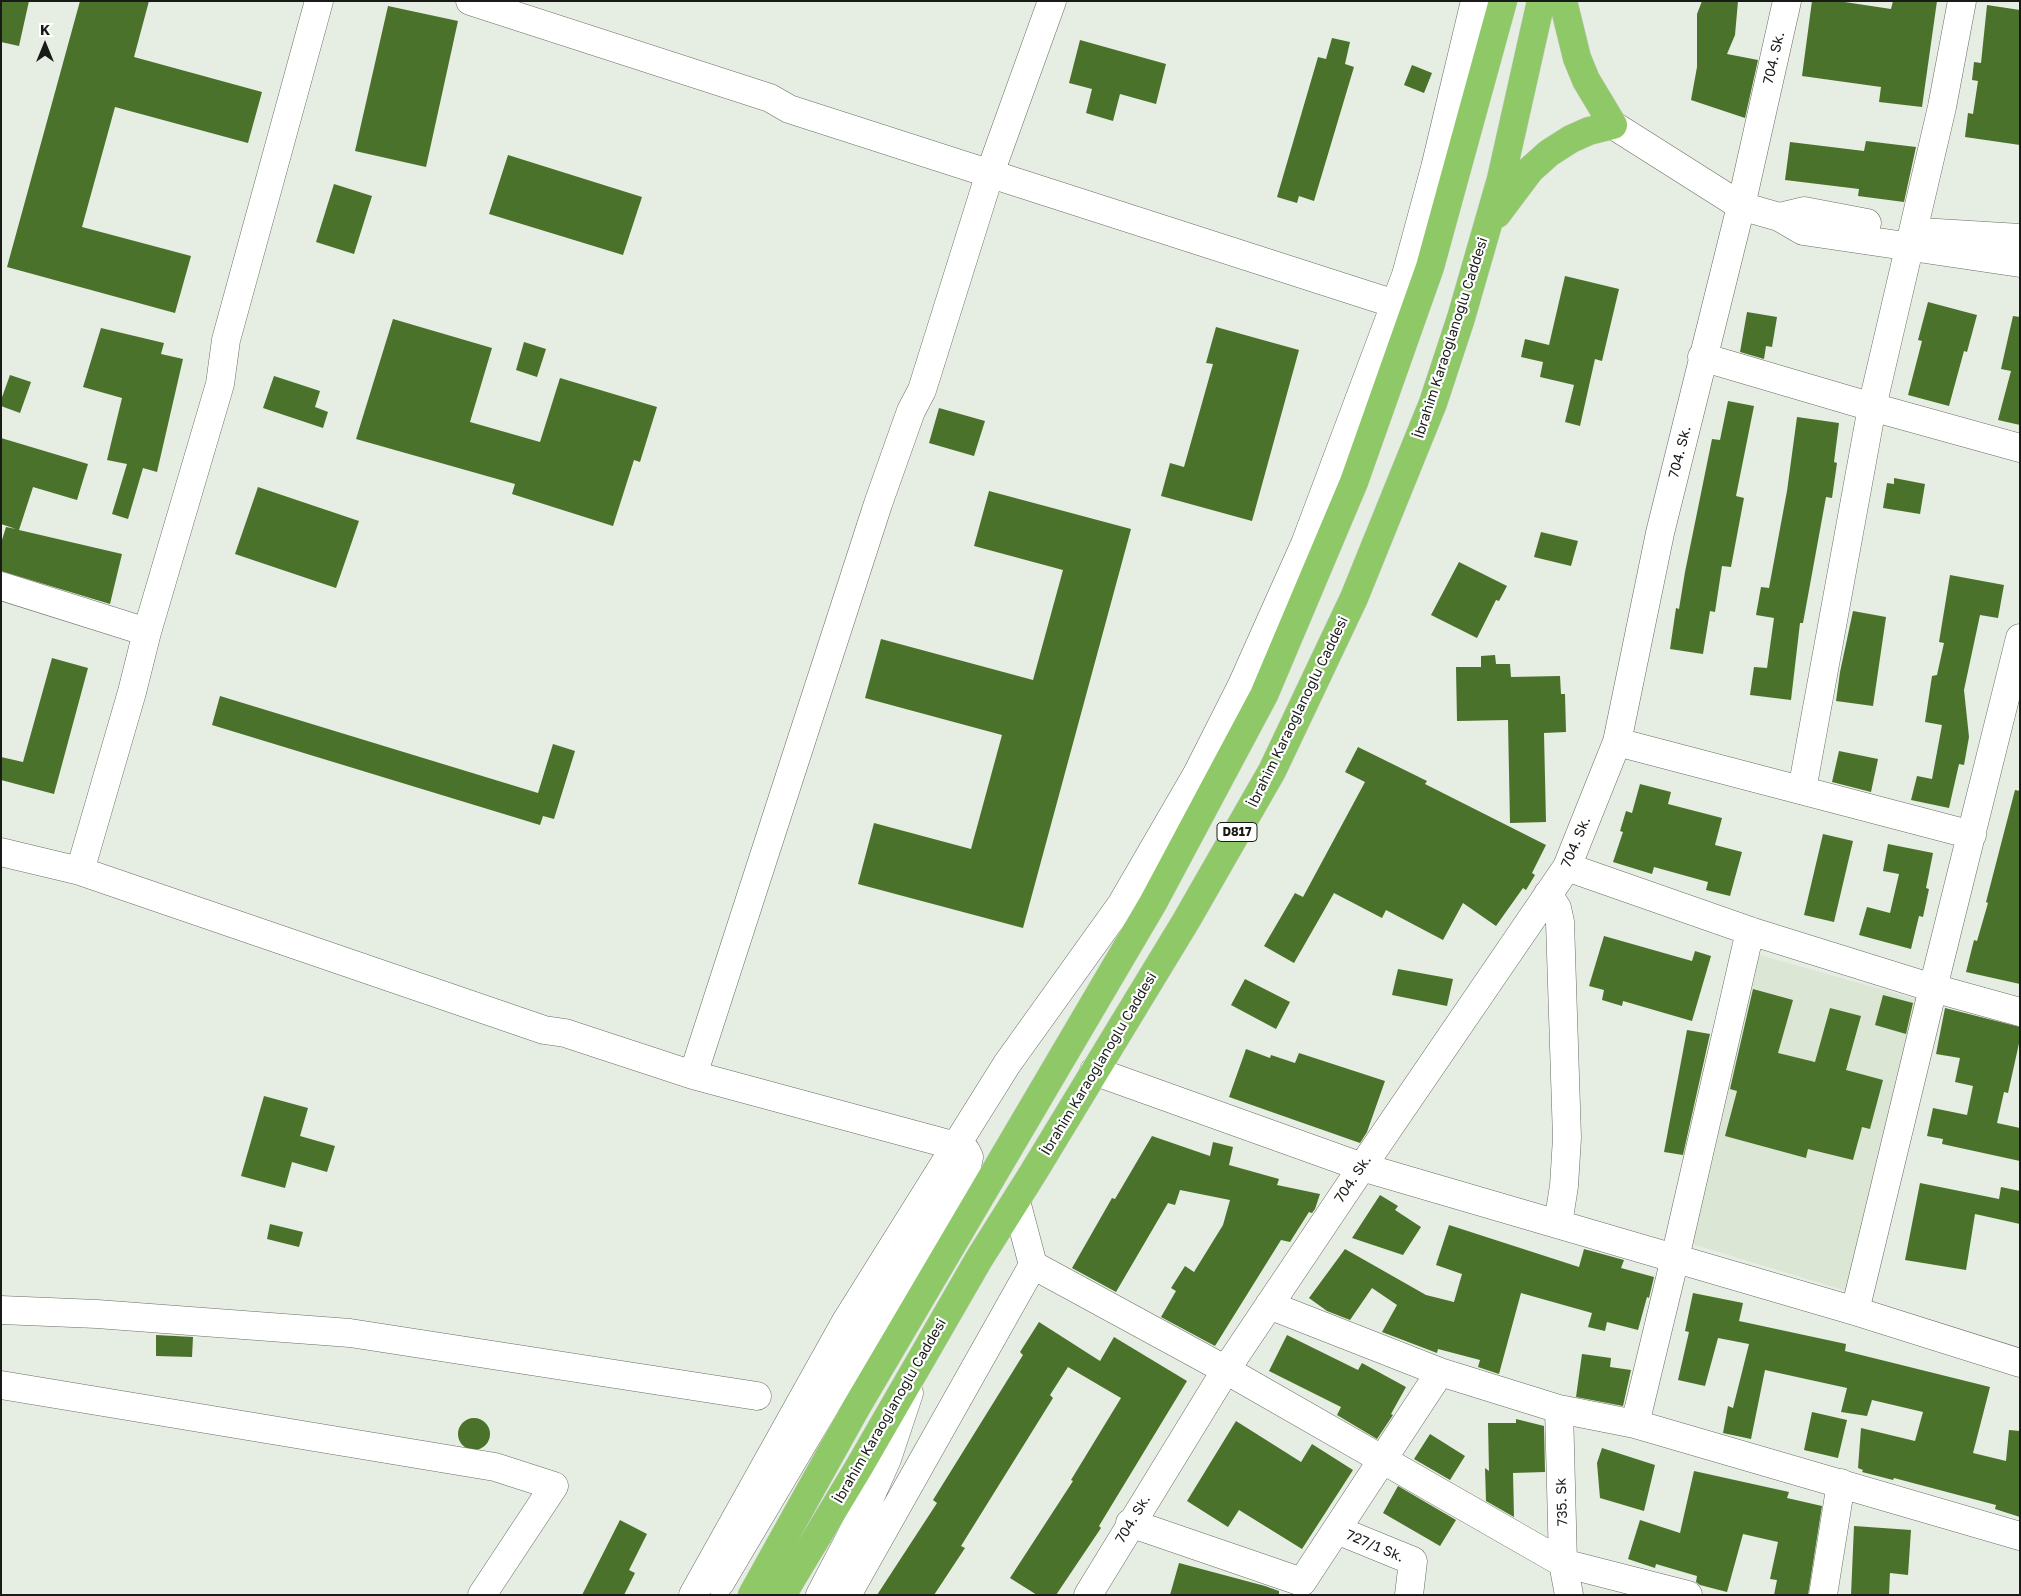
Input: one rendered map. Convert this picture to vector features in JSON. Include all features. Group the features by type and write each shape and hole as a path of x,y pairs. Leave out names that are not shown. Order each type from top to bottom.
{"highway":[{"name":"D817","path":"752,1595 861,1399 1153,903 1264,695 1354,482 1430,267 1502,1"},
{"name":"İbrahim Karaoğlanoğlu Caddesi","path":"782,1595 859,1467 919,1361 1186,921 1272,771 1354,598 1433,402 1461,318 1488,225 1517,111 1541,1"},
{"path":"1488,225 1530,170 1549,152 1571,138 1613,125 1586,80 1577,58 1564,1"}],"street":[{"path":"80,871 132,692 147,632 220,384 226,340 319,1"},
{"path":"470,1 770,98 789,109 1394,304"},
{"path":"693,1075 878,504 911,411 922,390 990,173 1052,1"},
{"path":"956,1146 1007,1064 1121,905 1197,774 1246,677 1305,544 1406,274 1475,1"},
{"name":"704. Sk.","path":"1088,1595 1130,1523 1226,1370 1566,867 1617,742 1660,534 1741,206 1787,1"},
{"path":"1802,790 1872,407 1942,107 1962,1"},
{"path":"1613,125 1741,206 1779,217 1803,231 1911,239 2020,238"},
{"path":"1911,239 2020,263"},
{"path":"1702,358 2020,448"},
{"path":"1,586 147,632"},
{"path":"1855,1312 1932,988 2019,644"},
{"path":"1617,742 1972,835"},
{"path":"1,852 80,871 544,1030 565,1032 693,1075 956,1146 966,1151 969,1157 967,1166 813,1403 693,1595"},
{"path":"1566,867 1750,930 1932,988 2020,1012"},
{"path":"1548,894 1556,908 1560,922 1566,1118 1566,1162 1558,1224"},
{"path":"1635,1424 1750,930"},
{"path":"1094,1071 1362,1167 1675,1258 2020,1362"},
{"path":"847,1595 1033,1265 1016,1201"},
{"path":"1033,1265 1226,1370 1563,1563 1688,1595"},
{"path":"1270,1305 1440,1372 1559,1409 1635,1424 2020,1536"},
{"path":"1,1310 97,1314 350,1333 757,1396"},
{"path":"820,1595 860,1520 887,1459 919,1361"},
{"path":"1130,1523 1302,1582 1440,1372"},
{"path":"1,1385 495,1467 554,1486 482,1595"},
{"path":"713,1595 813,1403"},
{"name":"735. Sk","path":"1559,1409 1563,1563 1569,1595"},
{"path":"1823,1595 1841,1483"},
{"name":"727/1 Sk.","path":"1337,1530 1413,1562 1409,1595"}],"shaded area":[{"path":"1731,947 1923,1001 1853,1293 1669,1237"}],"building":[{"path":"1,1 29,1 19,46 1,42"},
{"path":"80,1 149,1 134,57 262,92 248,143 115,107 82,227 191,256 175,313 7,267"},
{"path":"1702,1 1738,1 1735,35 1727,54 1758,60 1745,118 1691,100 1697,67 1697,14"},
{"path":"1812,1 1838,1 1891,9 1893,1 1937,1 1922,107 1879,102 1881,87 1802,76"},
{"path":"1987,5 2020,10 2020,145 1965,137 1968,113 1973,114 1978,81 1972,80 1974,62 1981,63"},
{"path":"388,6 458,21 426,167 355,151"},
{"path":"1332,38 1350,42 1345,64 1354,67 1314,201 1299,196 1297,203 1277,197 1318,57 1326,59"},
{"path":"1080,40 1166,64 1156,104 1120,94 1113,121 1086,113 1092,89 1069,83"},
{"path":"1412,65 1432,73 1424,93 1404,85"},
{"path":"1866,141 1916,147 1904,202 1858,196 1859,189 1785,180 1790,142 1864,151"},
{"path":"508,155 642,197 623,255 489,214"},
{"path":"334,184 372,196 354,254 316,242"},
{"path":"1565,276 1619,289 1602,361 1595,359 1580,426 1565,422 1574,385 1540,377 1543,362 1521,357 1525,339 1549,345"},
{"path":"1928,302 1977,315 1967,352 1964,351 1949,406 1908,395 1922,341 1918,340"},
{"path":"1747,312 1777,317 1772,347 1766,346 1764,359 1740,352"},
{"path":"2013,316 2020,317 2020,425 1998,420 2011,371 2001,369"},
{"path":"393,319 492,348 470,422 540,442 560,378 657,407 640,462 634,460 613,526 512,494 515,484 356,439"},
{"path":"1216,327 1299,350 1252,521 1161,496 1170,463 1184,467 1213,364 1206,363"},
{"path":"101,328 164,343 161,354 183,359 157,472 143,468 128,519 112,514 127,464 107,460 122,398 83,387"},
{"path":"524,342 546,349 537,377 516,370"},
{"path":"10,375 31,382 20,413 1,406 1,400"},
{"path":"274,376 320,391 315,407 328,412 323,428 263,408"},
{"path":"1728,401 1754,406 1736,496 1744,498 1731,567 1722,566 1715,612 1710,611 1703,654 1670,649 1676,608 1679,609 1712,439 1720,440"},
{"path":"939,408 985,421 974,456 929,443"},
{"path":"1797,417 1839,423 1834,462 1837,463 1832,498 1826,497 1803,623 1800,623 1791,700 1750,695 1754,667 1767,668 1774,618 1756,615 1761,587 1769,588 1787,491"},
{"path":"1,438 88,464 77,500 33,487 19,530 122,554 110,604 1,571 1,543 6,527 16,529 1,524"},
{"path":"1894,478 1925,484 1920,514 1883,508 1887,483 1894,484"},
{"path":"258,487 359,521 336,588 235,554"},
{"path":"989,491 1131,529 1023,928 858,884 874,823 971,849 1002,735 865,698 881,639 1033,680 1063,570 974,546"},
{"path":"1541,532 1578,541 1571,566 1534,557"},
{"path":"1459,562 1507,586 1499,601 1496,600 1477,638 1431,615"},
{"path":"1950,575 2004,585 1998,618 1980,615 1964,690 1969,737 1964,765 1959,764 1949,808 1911,800 1917,776 1932,779 1942,725 1925,722 1932,676 1937,675 1944,643 1939,642"},
{"path":"1853,611 1886,617 1873,706 1836,701"},
{"path":"1495,655 1496,664 1510,664 1511,677 1560,676 1561,694 1565,694 1566,732 1544,733 1546,822 1510,823 1508,720 1457,721 1456,667 1481,667 1481,656"},
{"path":"52,658 88,668 54,794 1,780 1,757 23,762"},
{"path":"220,696 538,793 553,744 575,751 554,819 543,816 540,825 212,725"},
{"path":"1358,747 1427,781 1425,784 1546,845 1532,873 1535,875 1526,890 1523,888 1496,926 1463,903 1443,940 1386,910 1382,918 1334,893 1294,963 1264,946 1295,893 1303,897 1365,782 1345,772"},
{"path":"1839,751 1878,759 1871,792 1832,782"},
{"path":"1640,784 1671,792 1668,804 1722,818 1715,845 1742,852 1730,896 1706,890 1708,882 1654,867 1652,874 1613,862 1623,832 1620,831 1626,811 1632,813"},
{"path":"2015,790 2020,791 2020,984 1966,972 1974,940 1977,941 1988,903 1986,902"},
{"path":"1823,834 1853,841 1834,922 1804,915"},
{"path":"1888,844 1933,853 1926,888 1929,889 1923,917 1919,916 1911,949 1859,935 1867,907 1890,913 1899,874 1883,871"},
{"path":"1604,936 1692,961 1695,951 1711,956 1692,1021 1623,1001 1622,1006 1602,1000 1604,990 1589,986"},
{"path":"1398,969 1453,979 1447,1006 1392,995"},
{"path":"1245,979 1290,1002 1276,1029 1231,1005"},
{"path":"1753,989 1793,1000 1778,1053 1815,1062 1830,1008 1861,1016 1846,1070 1883,1080 1870,1129 1862,1127 1853,1160 1808,1149 1806,1158 1725,1136 1737,1091 1730,1089"},
{"path":"1883,995 1913,1003 1906,1034 1875,1025"},
{"path":"1945,1008 2020,1027 2020,1039 2008,1093 2004,1092 1997,1123 2020,1128 2020,1161 1942,1144 1943,1139 1927,1136 1933,1108 1967,1115 1973,1086 1955,1082 1960,1058 1936,1054"},
{"path":"1687,1030 1710,1034 1683,1155 1664,1152"},
{"path":"1246,1049 1270,1058 1271,1055 1295,1063 1299,1053 1385,1081 1367,1132 1360,1143 1229,1097"},
{"path":"264,1096 308,1108 300,1136 335,1146 327,1172 292,1162 285,1188 241,1176"},
{"path":"1152,1136 1210,1156 1213,1142 1233,1147 1229,1165 1279,1179 1277,1185 1320,1194 1315,1209 1312,1213 1309,1212 1290,1242 1281,1240 1215,1346 1161,1317 1176,1291 1171,1288 1185,1266 1194,1272 1223,1225 1230,1200 1180,1190 1175,1205 1168,1203 1116,1292 1072,1268 1112,1198 1115,1199"},
{"path":"1920,1183 1999,1199 2001,1187 2020,1191 2020,1224 1975,1214 1966,1270 1905,1260"},
{"path":"1380,1195 1398,1206 1395,1210 1421,1227 1403,1255 1352,1238"},
{"path":"270,1224 303,1232 299,1247 267,1239"},
{"path":"1449,1225 1579,1267 1584,1249 1624,1260 1621,1268 1654,1277 1638,1330 1607,1322 1605,1331 1588,1327 1592,1313 1521,1293 1499,1374 1478,1367 1480,1360 1438,1349 1437,1353 1382,1332 1397,1305 1372,1288 1350,1320 1327,1311 1309,1298 1345,1249 1426,1295 1454,1302 1462,1274 1436,1265"},
{"path":"1693,1293 1743,1303 1739,1321 1846,1344 1845,1351 1990,1387 1973,1453 2006,1461 2009,1430 2020,1431 2020,1517 1995,1509 1996,1505 1894,1478 1893,1480 1862,1472 1863,1470 1858,1468 1861,1428 1915,1441 1923,1412 1872,1400 1867,1416 1841,1412 1847,1388 1765,1370 1751,1439 1723,1433 1728,1406 1733,1408 1749,1344 1718,1338 1705,1386 1678,1380 1689,1332 1685,1331"},
{"path":"1039,1322 1100,1361 1114,1337 1187,1381 1099,1526 1101,1528 1056,1595 1037,1595 1010,1578 1073,1481 1071,1480 1121,1398 1068,1367 1050,1395 1053,1398 961,1546 965,1548 934,1595 877,1595 937,1503 933,1500 1023,1355 1020,1352"},
{"path":"156,1335 193,1337 192,1357 156,1356"},
{"path":"1287,1335 1358,1370 1362,1363 1406,1387 1391,1414 1393,1415 1377,1439 1337,1415 1341,1407 1269,1371"},
{"path":"1582,1354 1611,1358 1610,1367 1631,1370 1623,1406 1576,1397"},
{"path":"1812,1412 1847,1420 1838,1458 1804,1450"},
{"path":"474,1418 485,1423 490,1434 485,1445 474,1450 463,1445 458,1434 463,1423"},
{"path":"1516,1419 1544,1426 1545,1472 1513,1473 1514,1517 1486,1501 1485,1468 1489,1471 1488,1423 1516,1423"},
{"path":"1236,1421 1301,1462 1312,1444 1353,1470 1302,1549 1239,1510 1228,1527 1187,1501"},
{"path":"1430,1434 1465,1456 1450,1480 1414,1459"},
{"path":"1602,1448 1655,1465 1644,1511 1600,1498 1597,1463"},
{"path":"1694,1471 1789,1492 1787,1498 1822,1506 1808,1595 1774,1595 1777,1580 1770,1579 1778,1542 1743,1534 1727,1592 1700,1585 1696,1582 1697,1576 1656,1564 1655,1568 1628,1559 1640,1520 1680,1533"},
{"path":"1398,1486 1456,1520 1440,1546 1383,1513"},
{"path":"620,1520 647,1534 629,1570 635,1573 624,1595 582,1595"},
{"path":"1854,1526 1911,1530 1908,1575 1890,1573 1889,1595 1851,1595"},
{"path":"1179,1563 1265,1586 1279,1591 1279,1595 1170,1595"}]}
